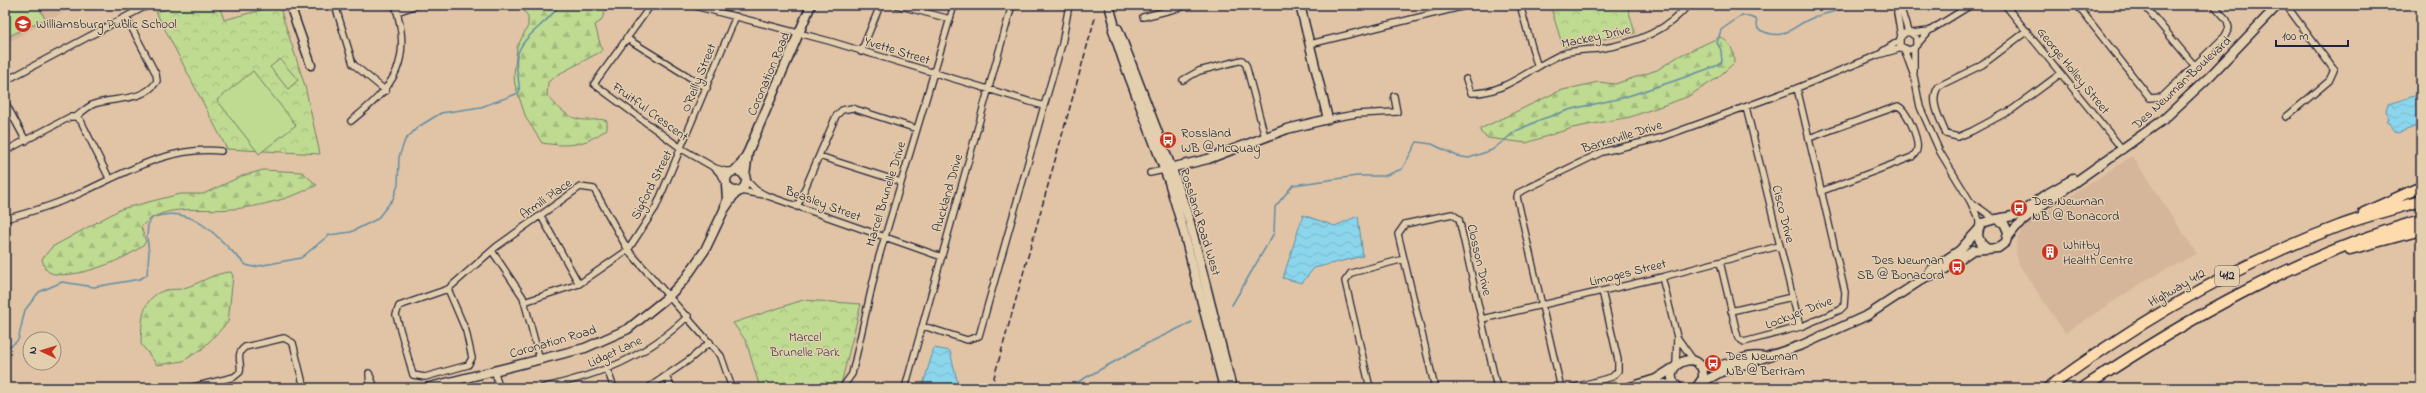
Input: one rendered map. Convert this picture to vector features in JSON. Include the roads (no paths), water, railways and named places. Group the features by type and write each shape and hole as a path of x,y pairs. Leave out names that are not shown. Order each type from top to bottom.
{"highway":[{"path":"2340,225 2421,187"},
{"name":"Highway 412","path":"2048,388 2119,337 2205,286 2276,252 2340,225 2421,201"},
{"name":"412","path":"2083,388 2129,357 2217,304 2321,255 2382,232 2421,220"},
{"path":"2321,255 2343,252 2421,230"}],"street":[{"path":"5,81 148,5"},
{"path":"290,5 311,65"},
{"path":"335,5 353,64 386,91"},
{"path":"351,121 386,91 402,54 403,34 395,5"},
{"path":"397,12 417,5"},
{"name":"Fruitful Crescent","path":"651,5 594,84 682,149 715,168 725,171 734,171"},
{"path":"691,5 705,7 799,33"},
{"name":"Coronation Road","path":"734,171 742,163 748,152 811,5"},
{"path":"861,52 879,8 883,5"},
{"path":"897,5 950,19"},
{"name":"Marcel Brunelle Drive","path":"842,388 852,374 885,238 954,5"},
{"name":"Auckland Drive","path":"905,388 1012,5"},
{"path":"922,326 967,340 979,336 1062,44 1069,5"},
{"name":"Rossland Road West","path":"1109,5 1114,23 1113,30 1123,60 1168,169 1199,256 1232,388"},
{"path":"1143,17 1190,5"},
{"path":"1300,5 1328,119"},
{"path":"1310,44 1469,5"},
{"path":"1520,5 1537,66"},
{"name":"Mackey Drive","path":"1466,79 1471,93 1483,94 1564,54 1604,48 1652,34 1672,22 1688,5"},
{"path":"1915,46 1929,31 1971,5"},
{"name":"George Holley Street","path":"2005,5 2123,150"},
{"path":"2077,5 2150,98 2162,97 2225,36 2229,28 2227,20 2214,5"},
{"path":"2144,5 2194,66"},
{"name":"Des Newman Boulevard","path":"2008,237 2022,221 2093,168 2123,150 2163,120 2205,81 2278,5"},
{"path":"2286,5 2334,70 2329,81 2286,117"},
{"path":"1914,76 1915,46 1917,39 1910,33 1902,12 1899,9 1897,12 1900,39 1914,76 1920,107 1940,152 1970,201 1979,220 1980,242 1988,249"},
{"name":"O'Reilly Street","path":"682,149 736,16"},
{"path":"76,117 85,109 94,104 139,94 154,86 157,81 156,74 126,17"},
{"path":"1910,33 1929,31"},
{"path":"2027,31 1982,64 1939,86 1936,90 1936,104 1946,134 1958,137 1986,124 2013,109 2060,74"},
{"name":"Yvette Street","path":"799,33 1044,106"},
{"name":"Barkerville Drive","path":"1878,54 1910,33"},
{"path":"626,38 707,88"},
{"name":"Barkerville Drive","path":"1561,388 1540,304 1517,197 1518,193 1602,152 1660,138 1797,88 1878,54 1915,46"},
{"path":"1183,80 1199,71 1242,60 1246,65 1265,137"},
{"name":"Lockyer Drive","path":"1720,262 1738,338 1744,342 1800,327 1840,310 1844,306 1846,300 1822,190 1797,88"},
{"path":"1150,173 1208,159 1265,137 1328,119 1356,114 1397,112 1394,96"},
{"path":"5,102 26,141"},
{"path":"1809,138 1898,106 1905,111 1918,144 1917,151 1912,157 1822,190"},
{"name":"Cisco Drive","path":"1746,107 1800,327"},
{"path":"797,208 838,112 844,108 852,108 917,129"},
{"path":"5,151 70,117 76,117 81,121 109,178"},
{"path":"5,219 82,192 109,178 142,164 178,154 204,149 221,151"},
{"name":"Sigford Street","path":"628,250 656,207 682,149"},
{"name":"Coronation Road","path":"746,178 748,152"},
{"path":"819,156 901,182"},
{"name":"Fruitful Crescent","path":"715,168 722,176 726,184"},
{"name":"Des Newman Boulevard","path":"1995,219 2018,215 2043,196 2088,169 2093,168"},
{"name":"Rossland Road West","path":"1168,169 1224,388"},
{"path":"734,171 740,172 746,178 745,186 740,191 733,191 726,184 726,178 734,171"},
{"name":"Beasley Street","path":"746,178 756,190 797,208 942,257"},
{"name":"Coronation Road","path":"724,210 727,199 726,184"},
{"name":"Armili Place","path":"448,289 466,331 472,358 468,365 425,377 413,375 396,315 399,306 448,289 492,251 580,187 594,189 628,250 688,316 721,356 732,388"},
{"name":"Coronation Road","path":"426,388 495,372 585,348 628,329 669,296 685,279 705,250 724,210 734,194 740,191"},
{"name":"Beasley Street","path":"740,191 765,195"},
{"path":"1699,386 1717,374 1802,345 1861,318 1926,277 1938,274 1973,250 2003,246 2008,237 2007,227 1970,201"},
{"name":"Closson Drive","path":"1435,388 1398,234 1401,227 1405,224 1447,214 1457,216 1497,388"},
{"path":"541,216 579,284"},
{"path":"1926,277 1932,269 1960,250 1986,220 1995,219"},
{"name":"Limoges Street","path":"1482,319 1540,304 1662,277 1779,246"},
{"path":"524,302 579,284 628,250"},
{"path":"492,251 524,302 540,360"},
{"path":"1370,388 1345,281 1352,273 1404,260"},
{"path":"1662,277 1677,337 1676,366 1673,378 1679,388"},
{"path":"1571,388 1612,377 1618,371 1618,360 1602,291"},
{"path":"1731,311 1792,297"},
{"name":"Lidget Lane","path":"542,388 581,379 633,358 658,343 688,316"},
{"path":"1677,337 1703,374 1699,386"},
{"path":"189,388 234,377 240,372 238,356 240,350 245,347 284,338 293,343 304,388"},
{"path":"648,388 666,377 710,342"},
{"path":"1627,388 1656,379 1684,360 1714,367 1743,357 1754,355 1764,357"},
{"path":"607,369 614,388"},
{"path":"495,372 499,388"},
{"path":"370,388 368,373 375,388"},
{"path":"666,377 672,388"},
{"path":"1650,388 1664,384 1679,388"}],"water":[{"path":"2421,94 2421,125 2397,133 2386,120 2388,119 2386,110 2388,104"},
{"path":"1303,215 1335,226 1358,216 1363,256 1314,268 1302,283 1283,278"},
{"path":"934,348 950,351 958,384 957,388 922,388"}],"waterway":[{"path":"5,345 11,346 18,340 25,310 39,292 62,282 94,287 140,279 147,275 149,253 147,237 148,225 152,218 167,214 181,215 193,219 205,226 246,265 253,267 301,258 329,235 351,232 377,219 393,199 398,185 399,157 405,140 418,127 441,113 481,107 519,93 516,61 520,48 530,35 549,18 559,5"},
{"path":"1232,305 1274,233 1275,207 1293,185 1357,176 1384,176 1402,169 1417,142 1432,144 1457,156 1469,158 1492,150 1516,131 1542,119 1572,109 1622,98 1716,66 1722,62 1721,50 1717,43 1721,30 1742,15 1756,19 1758,29 1775,35 1788,32 1807,20 1815,17 1857,5"},
{"path":"1067,388 1148,343 1192,322"}],"railway":[{"path":"991,388 1095,18"}],"place":[{"name":"Williamsburg Public School","path":"23,24"},
{"name":"Rossland WB @ McQuay","path":"1168,140"},
{"name":"Des Newman NB @ Bonacord","path":"2019,208"},
{"name":"Whitby Health Centre","path":"2050,252"},
{"name":"Des Newman SB @ Bonacord","path":"1957,267"},
{"name":"Des Newman NB @ Bertram","path":"1713,363"}],"park label":[{"name":"Marcel Brunelle Park","path":"805,344"}]}
